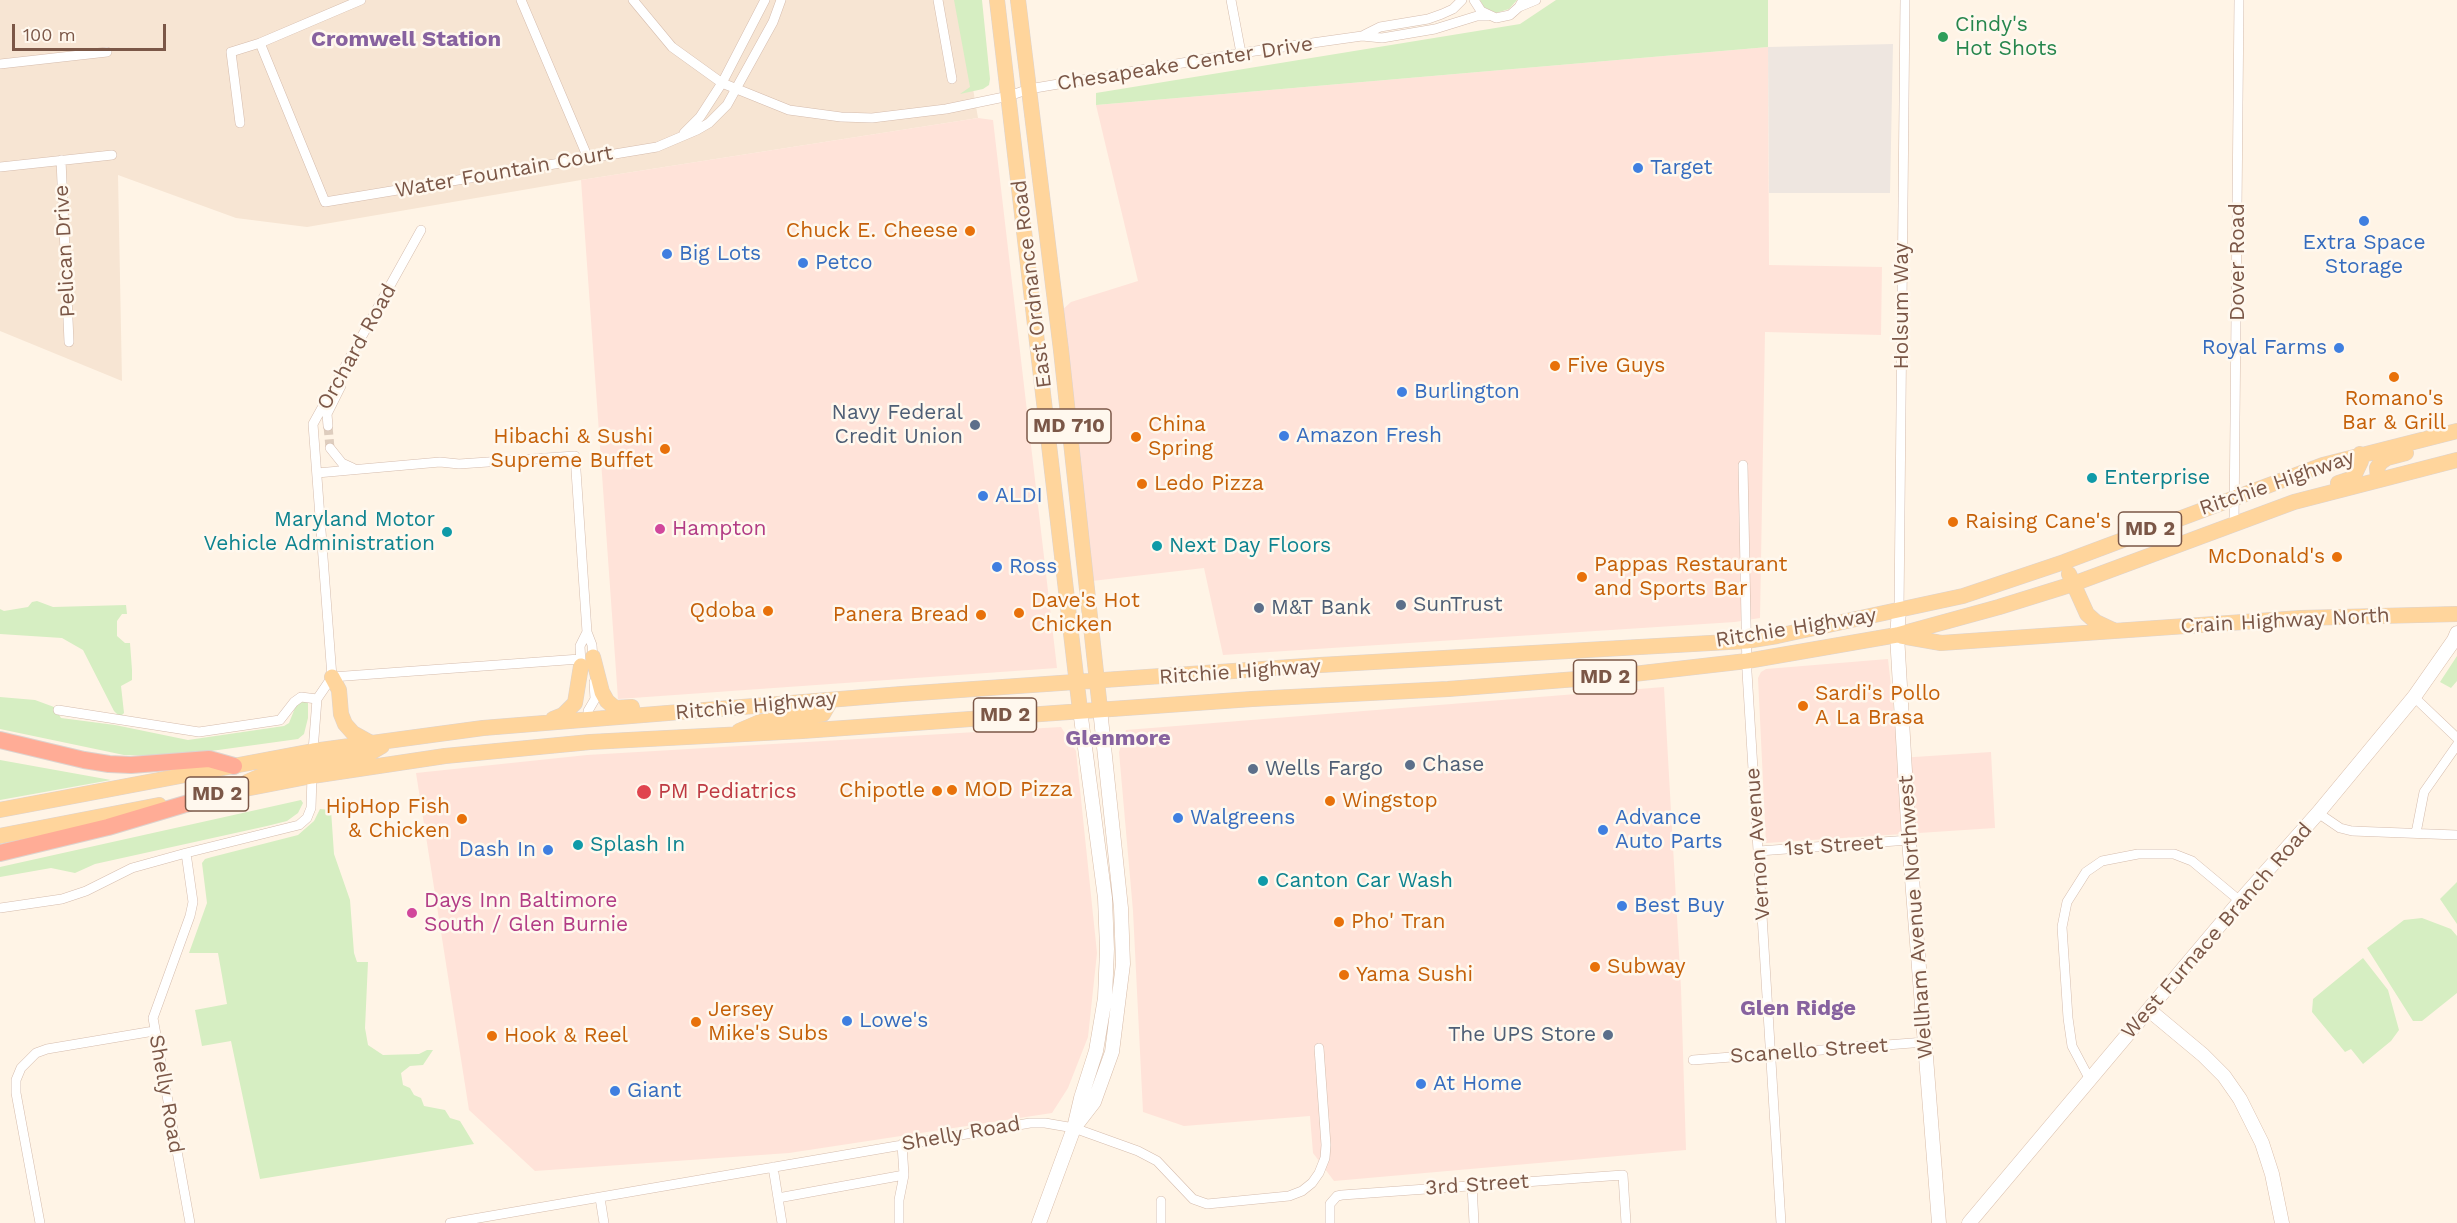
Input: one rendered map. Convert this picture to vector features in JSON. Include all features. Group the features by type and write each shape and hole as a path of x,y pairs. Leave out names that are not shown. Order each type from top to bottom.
{"highway":[{"path":"0,740 108,764 131,765 208,759 234,766"},
{"path":"0,853 108,827 219,794"}],"main road":[{"name":"East Ordnance Road","path":"997,0 1080,710"},
{"name":"East Ordnance Road","path":"1018,0 1061,350 1100,709"},
{"name":"Ritchie Highway","path":"0,810 313,751 392,739 541,723 588,715 676,713 1320,665 1746,641 1963,596 2064,562 2236,496 2360,454 2457,431"},
{"path":"2378,479 2378,468 2381,462 2387,458 2416,451 2430,438"},
{"path":"2294,502 2316,490 2353,478 2361,461 2360,454"},
{"name":"Ritchie Highway","path":"0,836 312,776 488,752 590,742 1448,689 1616,676 1747,661 1897,635 1999,608 2073,584 2294,502 2457,460"},
{"path":"2064,562 2087,614 2096,622 2113,630"},
{"name":"Crain Highway North","path":"1897,635 1941,643 2301,618 2457,614"},
{"path":"585,661 602,692 615,708 656,706 676,713"},
{"path":"541,723 563,715 575,703 585,661"},
{"path":"332,677 339,690 341,714 345,724 353,733 370,743"},
{"path":"731,735 760,722 823,714 831,700"},
{"path":"312,776 317,766 324,762 370,753 392,739"},
{"path":"219,794 268,773 301,765 308,760 313,751"}],"street":[{"path":"240,123 231,52 260,44 362,0"},
{"path":"521,0 588,158"},
{"name":"Chesapeake Center Drive","path":"633,0 672,47 722,83 789,110 841,117 903,115 1009,96 1029,89 1241,52 1362,36"},
{"name":"Water Fountain Court","path":"681,136 700,117 722,83 765,0"},
{"name":"Water Fountain Court","path":"260,44 325,202 657,147 709,123 727,105 773,22 781,0"},
{"path":"938,0 952,79"},
{"path":"1232,0 1241,52"},
{"path":"1362,36 1380,27 1428,19 1442,14 1453,9 1462,0"},
{"path":"1474,0 1487,16"},
{"path":"1362,36 1382,38 1435,29 1477,16 1503,17 1521,4 1536,0"},
{"name":"Holsum Way","path":"1899,611 1905,0"},
{"name":"Dover Road","path":"2234,525 2240,0"},
{"path":"0,64 108,52"},
{"path":"0,167 112,155"},
{"name":"Pelican Drive","path":"61,160 69,342"},
{"name":"Orchard Road","path":"332,677 313,424 421,231"},
{"path":"328,426 327,414 348,373 351,356"},
{"path":"330,448 342,463 353,468"},
{"path":"317,473 440,462 459,464 575,456 587,632 592,645 585,661 583,699 588,715"},
{"name":"Vernon Avenue","path":"1743,465 1747,661 1781,1223"},
{"name":"Wellham Avenue Northwest","path":"1899,611 1897,635 1909,840 1939,1223"},
{"name":"West Furnace Branch Road","path":"1969,1223 2089,1078 2414,698 2457,633"},
{"path":"313,751 317,699 332,677 585,661"},
{"path":"585,661 595,699 588,715"},
{"path":"58,710 199,732 280,720 301,697 317,699"},
{"path":"2414,698 2457,738"},
{"path":"1074,1128 1094,1102 1112,1052 1123,964 1120,908 1100,709"},
{"path":"1039,1223 1074,1128 1096,1052 1105,998 1107,949 1105,898 1080,710"},
{"path":"2416,833 2424,792 2457,745"},
{"path":"0,908 74,896 132,868 299,825 307,818 311,808 312,776"},
{"path":"2318,813 2340,828 2352,831 2457,835"},
{"name":"1st Street","path":"1759,851 1909,840"},
{"name":"Shelly Road","path":"186,853 193,902 153,1018 190,1223"},
{"path":"2089,1078 2072,1046 2062,927 2067,902 2086,873 2102,861 2138,855 2174,854 2192,861 2240,901"},
{"path":"2149,1010 2217,1069 2251,1116 2272,1174 2282,1223"},
{"path":"39,1223 16,1093 16,1080 21,1068 36,1053 47,1049 154,1031"},
{"name":"Scanello Street","path":"1693,1060 1925,1042"},
{"name":"Shelly Road","path":"450,1223 1030,1123 1074,1128 1138,1151 1157,1161 1193,1199 1207,1204 1289,1196 1302,1191 1312,1183 1325,1158 1319,1048"},
{"path":"899,1223 898,1200 904,1176 902,1144"},
{"path":"773,1167 782,1223"},
{"name":"3rd Street","path":"1330,1223 1329,1210 1332,1200 1342,1195 1623,1175 1626,1223"},
{"path":"778,1198 904,1176"},
{"path":"1472,1185 1474,1223"},
{"path":"600,1198 604,1223"},
{"path":"1161,1201 1161,1223"}],"shaded area":[{"path":"0,0 958,0 978,118 581,180 307,227 236,218 118,175 122,381 0,331"},
{"path":"1893,44 1890,193 1769,193 1768,47"},
{"path":"1768,47 1769,265 1882,267 1881,335 1765,332 1760,618 1735,622 1223,655 1204,568 1092,581 1061,311 1071,302 1138,281 1096,105"},
{"path":"978,118 993,120 1057,668 618,699 581,180"},
{"path":"1888,659 1899,758 1991,752 1995,828 1766,843 1758,678 1761,672 1766,669"},
{"path":"1664,687 1681,988 1686,1150 1334,1181 1313,1153 1310,1116 1184,1126 1143,1112 1133,911 1119,752 1126,730"},
{"path":"1061,727 1076,751 1097,953 1088,1037 1068,1088 1052,1113 789,1153 535,1171 469,1110 416,773 587,755"}],"green space":[{"path":"954,0 982,0 990,79 989,85 983,89 960,94 970,87"},
{"path":"1480,0 1517,0 1509,9 1496,13 1484,7"},
{"path":"1556,0 1768,0 1768,47 1096,105 1096,93 1520,24"},
{"path":"37,601 53,607 126,605 127,614 122,614 117,621 117,636 125,643 130,643 132,680 121,686 124,713 120,717 114,711 83,650 62,638 0,634 0,609 4,611 28,607 32,602"},
{"path":"2457,656 2457,681 2451,688 2440,682"},
{"path":"0,697 35,700 54,707 61,718 115,725 188,740 284,726 289,723 297,703 308,701 308,718 304,734 298,739 211,751 154,756 124,755 0,729"},
{"path":"0,760 111,780 0,800"},
{"path":"301,800 303,803 298,813 287,821 95,864 75,873 51,868 0,877 0,867"},
{"path":"320,809 331,810 334,854 350,900 354,953 357,962 368,962 365,1028 368,1045 383,1055 419,1054 433,1050 423,1065 410,1066 401,1073 403,1085 421,1098 424,1106 445,1110 450,1118 460,1121 474,1144 260,1179 231,1041 202,1046 195,1010 227,1004 218,953 189,953 207,903 202,863 205,859 298,835 314,821"},
{"path":"2457,882 2457,924 2440,899"},
{"path":"2422,918 2451,929 2457,936 2457,993 2422,1021 2413,1021 2367,948 2404,920"},
{"path":"2363,958 2388,990 2399,1030 2391,1041 2363,1064 2351,1049 2345,1052 2312,1012 2313,999"}],"tunnel":[{"path":"328,426 330,448"}],"place":[{"name":"Cindy's Hot Shots","path":"1943,37"},
{"name":"Target","path":"1638,168"},
{"name":"Extra Space Storage","path":"2364,221"},
{"name":"Chuck E. Cheese","path":"970,231"},
{"name":"Big Lots","path":"667,254"},
{"name":"Petco","path":"803,263"},
{"name":"Royal Farms","path":"2339,348"},
{"name":"Five Guys","path":"1555,366"},
{"name":"Romano's Bar & Grill","path":"2394,377"},
{"name":"Burlington","path":"1402,392"},
{"name":"Navy Federal Credit Union","path":"975,425"},
{"name":"Amazon Fresh","path":"1284,436"},
{"name":"China Spring","path":"1136,437"},
{"name":"Hibachi & Sushi Supreme Buffet","path":"665,449"},
{"name":"Enterprise","path":"2092,478"},
{"name":"Ledo Pizza","path":"1142,484"},
{"name":"ALDI","path":"983,496"},
{"name":"Raising Cane's","path":"1953,522"},
{"name":"Hampton","path":"660,529"},
{"name":"Maryland Motor Vehicle Administration","path":"447,532"},
{"name":"Next Day Floors","path":"1157,546"},
{"name":"McDonald's","path":"2337,557"},
{"name":"Ross","path":"997,567"},
{"name":"Pappas Restaurant and Sports Bar","path":"1582,577"},
{"name":"SunTrust","path":"1401,605"},
{"name":"M&T Bank","path":"1259,608"},
{"name":"Qdoba","path":"768,611"},
{"name":"Dave's Hot Chicken","path":"1019,613"},
{"name":"Panera Bread","path":"981,615"},
{"name":"Sardi's Pollo A La Brasa","path":"1803,706"},
{"name":"Chase","path":"1410,765"},
{"name":"Wells Fargo","path":"1253,769"},
{"name":"MOD Pizza","path":"952,790"},
{"name":"Chipotle","path":"937,791"},
{"name":"PM Pediatrics","path":"644,792"},
{"name":"Wingstop","path":"1330,801"},
{"name":"Walgreens","path":"1178,818"},
{"name":"HipHop Fish & Chicken","path":"462,819"},
{"name":"Advance Auto Parts","path":"1603,830"},
{"name":"Splash In","path":"578,845"},
{"name":"Dash In","path":"548,850"},
{"name":"Canton Car Wash","path":"1263,881"},
{"name":"Best Buy","path":"1622,906"},
{"name":"Days Inn Baltimore South / Glen Burnie","path":"412,913"},
{"name":"Pho' Tran","path":"1339,922"},
{"name":"Subway","path":"1595,967"},
{"name":"Yama Sushi","path":"1344,975"},
{"name":"Lowe's","path":"847,1021"},
{"name":"Jersey Mike's Subs","path":"696,1022"},
{"name":"The UPS Store","path":"1608,1035"},
{"name":"Hook & Reel","path":"492,1036"},
{"name":"At Home","path":"1421,1084"},
{"name":"Giant","path":"615,1091"}],"district":[{"name":"Cromwell Station","path":"406,40"},
{"name":"Glenmore","path":"1118,739"},
{"name":"Glen Ridge","path":"1798,1009"}]}
